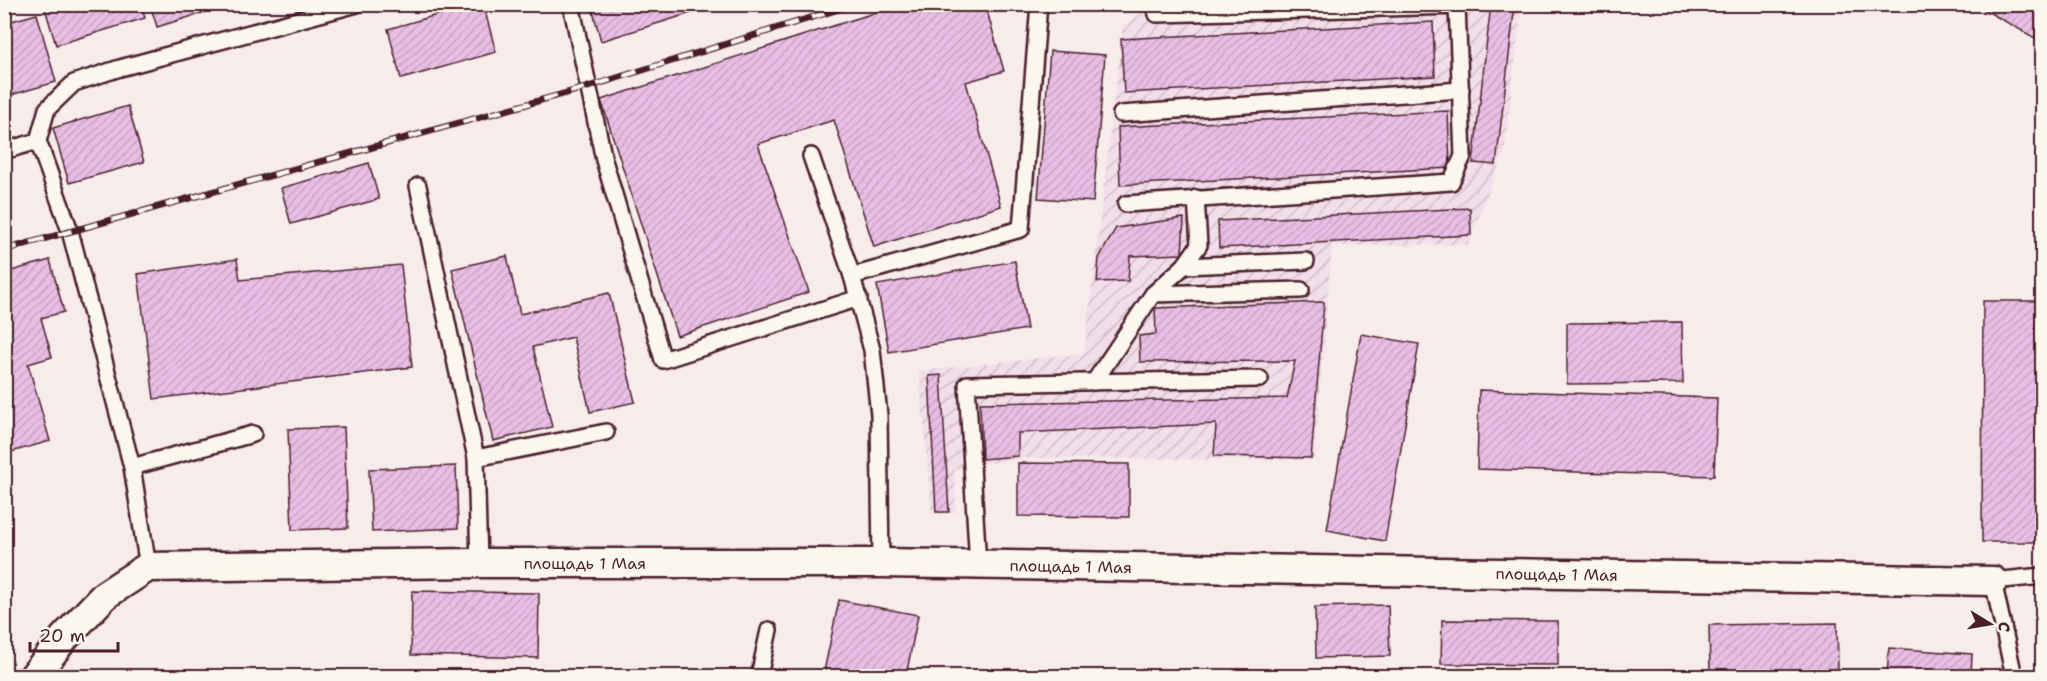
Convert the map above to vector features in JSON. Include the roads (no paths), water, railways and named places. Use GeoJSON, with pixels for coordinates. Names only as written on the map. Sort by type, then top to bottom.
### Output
{"type":"FeatureCollection","features":[{"type":"Feature","properties":{"kind":"street","name":"площадь 1 Мая"},"geometry":{"type":"LineString","coordinates":[[148,567],[478,562],[881,563],[1993,582]]}},
{"type":"Feature","properties":{"kind":"street"},"geometry":{"type":"LineString","coordinates":[[34,676],[64,638],[105,595],[148,567]]}},
{"type":"Feature","properties":{"kind":"lane"},"geometry":{"type":"LineString","coordinates":[[148,567],[132,467],[70,231],[38,141],[47,108],[74,83],[120,68],[357,4]]}},
{"type":"Feature","properties":{"kind":"lane"},"geometry":{"type":"LineString","coordinates":[[571,4],[604,160],[663,360],[859,298]]}},
{"type":"Feature","properties":{"kind":"lane"},"geometry":{"type":"LineString","coordinates":[[852,276],[1021,230],[1039,4]]}},
{"type":"Feature","properties":{"kind":"lane"},"geometry":{"type":"LineString","coordinates":[[1126,204],[1451,182],[1463,156],[1457,6],[1156,14],[1154,4]]}},
{"type":"Feature","properties":{"kind":"lane"},"geometry":{"type":"LineString","coordinates":[[1121,114],[1461,90]]}},
{"type":"Feature","properties":{"kind":"lane"},"geometry":{"type":"LineString","coordinates":[[4,151],[38,141]]}},
{"type":"Feature","properties":{"kind":"lane"},"geometry":{"type":"LineString","coordinates":[[811,156],[859,298],[872,350],[879,415],[881,563]]}},
{"type":"Feature","properties":{"kind":"lane"},"geometry":{"type":"LineString","coordinates":[[418,186],[476,458],[478,562]]}},
{"type":"Feature","properties":{"kind":"lane"},"geometry":{"type":"LineString","coordinates":[[1094,382],[1153,294],[1184,266],[1198,245],[1196,198]]}},
{"type":"Feature","properties":{"kind":"lane"},"geometry":{"type":"LineString","coordinates":[[1184,266],[1306,261]]}},
{"type":"Feature","properties":{"kind":"lane"},"geometry":{"type":"LineString","coordinates":[[1153,294],[1300,290]]}},
{"type":"Feature","properties":{"kind":"lane"},"geometry":{"type":"LineString","coordinates":[[978,565],[967,384],[1260,379]]}},
{"type":"Feature","properties":{"kind":"lane"},"geometry":{"type":"LineString","coordinates":[[476,458],[606,432]]}},
{"type":"Feature","properties":{"kind":"lane"},"geometry":{"type":"LineString","coordinates":[[132,467],[253,434]]}},
{"type":"Feature","properties":{"kind":"lane"},"geometry":{"type":"LineString","coordinates":[[2013,676],[1993,582],[2043,576]]}},
{"type":"Feature","properties":{"kind":"lane"},"geometry":{"type":"LineString","coordinates":[[759,676],[769,630]]}},
{"type":"Feature","properties":{"kind":"railway"},"geometry":{"type":"LineString","coordinates":[[4,250],[588,87],[855,4]]}}]}
